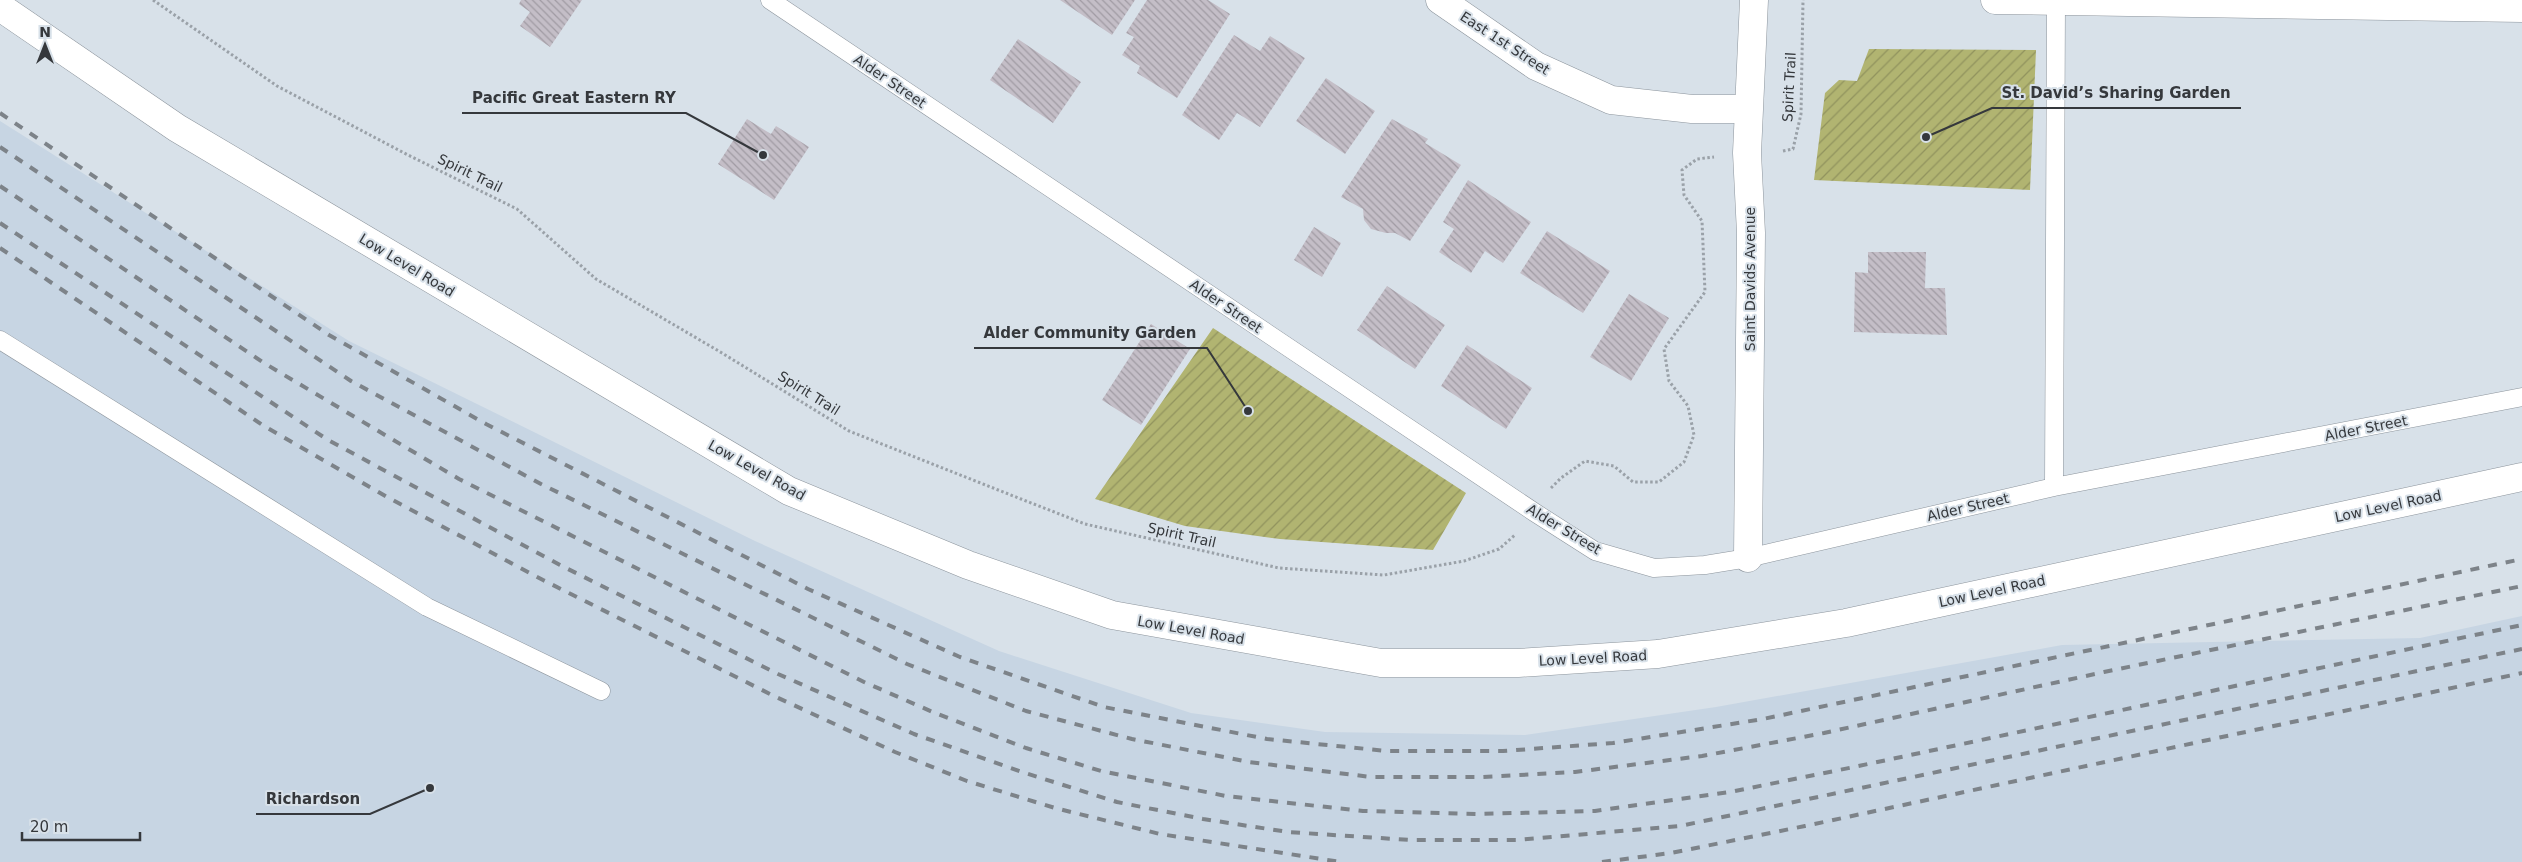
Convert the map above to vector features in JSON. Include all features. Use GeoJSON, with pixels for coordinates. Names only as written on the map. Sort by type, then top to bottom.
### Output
{"type":"FeatureCollection","features":[{"type":"Feature","properties":{"kind":"main road","name":"East 1st Street"},"geometry":{"type":"LineString","coordinates":[[1440,0],[1536,66],[1610,100],[1692,110],[1748,109]]}},
{"type":"Feature","properties":{"kind":"main road","name":"Saint Davids Avenue"},"geometry":{"type":"LineString","coordinates":[[1748,558],[1752,233],[1747,153],[1754,0]]}},
{"type":"Feature","properties":{"kind":"main road"},"geometry":{"type":"LineString","coordinates":[[1995,0],[2522,8]]}},
{"type":"Feature","properties":{"kind":"main road","name":"Low Level Road"},"geometry":{"type":"LineString","coordinates":[[0,7],[177,128],[789,491],[968,565],[1122,617],[1381,663],[1518,663],[1658,654],[1846,623],[2522,477]]}},
{"type":"Feature","properties":{"kind":"lane","name":"Alder Street"},"geometry":{"type":"LineString","coordinates":[[770,0],[1595,550],[1654,568],[1705,565],[1748,558],[2054,487],[2522,397]]}},
{"type":"Feature","properties":{"kind":"lane"},"geometry":{"type":"LineString","coordinates":[[2054,487],[2056,1]]}},
{"type":"Feature","properties":{"kind":"lane"},"geometry":{"type":"LineString","coordinates":[[0,340],[427,607],[601,691]]}},
{"type":"Feature","properties":{"kind":"path","name":"Spirit Trail"},"geometry":{"type":"LineString","coordinates":[[153,0],[277,86],[408,155],[517,209],[596,278],[849,431],[1012,496],[1085,524],[1279,568],[1384,575],[1464,561],[1499,549],[1516,533]]}},
{"type":"Feature","properties":{"kind":"path","name":"Spirit Trail"},"geometry":{"type":"LineString","coordinates":[[1776,151],[1793,150],[1801,114],[1803,0]]}},
{"type":"Feature","properties":{"kind":"path"},"geometry":{"type":"LineString","coordinates":[[1549,491],[1561,478],[1585,461],[1614,466],[1633,482],[1658,482],[1684,462],[1694,435],[1688,406],[1669,381],[1664,349],[1705,292],[1702,221],[1684,195],[1682,170],[1697,159],[1718,157]]}},
{"type":"Feature","properties":{"kind":"shaded area"},"geometry":{"type":"Polygon","coordinates":[[[0,121],[349,341],[755,541],[999,651],[1191,713],[1325,732],[1525,735],[1716,707],[2062,645],[2420,638],[2522,616],[2522,862],[0,862],[0,121]]]}},
{"type":"Feature","properties":{"kind":"green space"},"geometry":{"type":"Polygon","coordinates":[[[1869,49],[2036,50],[2030,190],[1814,180],[1825,93],[1839,80],[1857,81],[1869,49]]]}},
{"type":"Feature","properties":{"kind":"green space"},"geometry":{"type":"Polygon","coordinates":[[[1213,328],[1466,493],[1433,550],[1280,539],[1185,526],[1095,499],[1213,328]]]}},
{"type":"Feature","properties":{"kind":"building"},"geometry":{"type":"Polygon","coordinates":[[[521,0],[582,0],[550,47],[520,26],[530,12],[519,4],[521,0]]]}},
{"type":"Feature","properties":{"kind":"building"},"geometry":{"type":"Polygon","coordinates":[[[1060,0],[1135,0],[1112,35],[1060,0]]]}},
{"type":"Feature","properties":{"kind":"building"},"geometry":{"type":"Polygon","coordinates":[[[1147,0],[1208,0],[1230,14],[1177,98],[1137,73],[1140,66],[1122,55],[1134,37],[1126,33],[1147,0]]]}},
{"type":"Feature","properties":{"kind":"building"},"geometry":{"type":"Polygon","coordinates":[[[1234,35],[1260,51],[1270,36],[1305,58],[1260,127],[1237,113],[1219,140],[1182,115],[1234,35]]]}},
{"type":"Feature","properties":{"kind":"building"},"geometry":{"type":"Polygon","coordinates":[[[1018,39],[1081,82],[1053,123],[990,80],[1018,39]]]}},
{"type":"Feature","properties":{"kind":"building"},"geometry":{"type":"Polygon","coordinates":[[[1326,78],[1375,111],[1345,154],[1296,121],[1326,78]]]}},
{"type":"Feature","properties":{"kind":"building"},"geometry":{"type":"Polygon","coordinates":[[[747,119],[771,134],[776,126],[809,147],[774,200],[718,164],[747,119]]]}},
{"type":"Feature","properties":{"kind":"building"},"geometry":{"type":"Polygon","coordinates":[[[1392,119],[1428,139],[1425,143],[1461,165],[1410,241],[1395,233],[1371,229],[1364,220],[1363,209],[1341,197],[1392,119]]]}},
{"type":"Feature","properties":{"kind":"building"},"geometry":{"type":"Polygon","coordinates":[[[1468,180],[1531,222],[1503,263],[1485,251],[1471,273],[1439,252],[1454,229],[1443,222],[1468,180]]]}},
{"type":"Feature","properties":{"kind":"building"},"geometry":{"type":"Polygon","coordinates":[[[1314,227],[1341,243],[1322,277],[1294,260],[1314,227]]]}},
{"type":"Feature","properties":{"kind":"building"},"geometry":{"type":"Polygon","coordinates":[[[1547,231],[1610,271],[1583,313],[1520,273],[1547,231]]]}},
{"type":"Feature","properties":{"kind":"building"},"geometry":{"type":"Polygon","coordinates":[[[1868,252],[1926,252],[1925,288],[1945,288],[1947,335],[1854,332],[1855,272],[1868,273],[1868,252]]]}},
{"type":"Feature","properties":{"kind":"building"},"geometry":{"type":"Polygon","coordinates":[[[1387,286],[1445,325],[1415,369],[1357,330],[1387,286]]]}},
{"type":"Feature","properties":{"kind":"building"},"geometry":{"type":"Polygon","coordinates":[[[1629,294],[1669,318],[1631,381],[1590,357],[1629,294]]]}},
{"type":"Feature","properties":{"kind":"building"},"geometry":{"type":"Polygon","coordinates":[[[1151,324],[1190,349],[1141,425],[1102,400],[1151,324]]]}},
{"type":"Feature","properties":{"kind":"building"},"geometry":{"type":"Polygon","coordinates":[[[1467,345],[1532,388],[1506,429],[1441,386],[1467,345]]]}},
{"type":"Feature","properties":{"kind":"railway"},"geometry":{"type":"LineString","coordinates":[[0,113],[329,335],[486,424],[808,589],[960,657],[1104,707],[1267,739],[1387,751],[1503,751],[1613,743],[1763,719],[2522,559]]}},
{"type":"Feature","properties":{"kind":"railway"},"geometry":{"type":"LineString","coordinates":[[0,147],[351,381],[541,484],[907,664],[1026,711],[1132,739],[1249,762],[1371,777],[1482,777],[1575,772],[1702,756],[1824,733],[2104,672],[2522,586]]}},
{"type":"Feature","properties":{"kind":"railway"},"geometry":{"type":"LineString","coordinates":[[0,186],[264,363],[459,479],[864,682],[935,713],[1026,748],[1101,771],[1226,796],[1363,811],[1477,814],[1595,811],[1730,792],[2522,625]]}},
{"type":"Feature","properties":{"kind":"railway"},"geometry":{"type":"LineString","coordinates":[[0,223],[328,440],[560,565],[778,674],[914,734],[1022,772],[1117,802],[1203,819],[1288,832],[1410,840],[1516,840],[1680,826],[2522,649]]}},
{"type":"Feature","properties":{"kind":"railway"},"geometry":{"type":"LineString","coordinates":[[0,248],[264,426],[387,497],[543,580],[774,696],[895,752],[967,781],[1055,808],[1160,834],[1341,862]]}},
{"type":"Feature","properties":{"kind":"railway"},"geometry":{"type":"LineString","coordinates":[[1602,862],[1671,853],[1805,826],[2522,673]]}},
{"type":"Feature","properties":{"kind":"place","name":"St. David’s Sharing Garden"},"geometry":{"type":"Point","coordinates":[1926,137]}},
{"type":"Feature","properties":{"kind":"place","name":"Pacific Great Eastern RY"},"geometry":{"type":"Point","coordinates":[763,155]}},
{"type":"Feature","properties":{"kind":"place","name":"Alder Community Garden"},"geometry":{"type":"Point","coordinates":[1248,411]}},
{"type":"Feature","properties":{"kind":"place","name":"Richardson"},"geometry":{"type":"Point","coordinates":[430,788]}}]}
